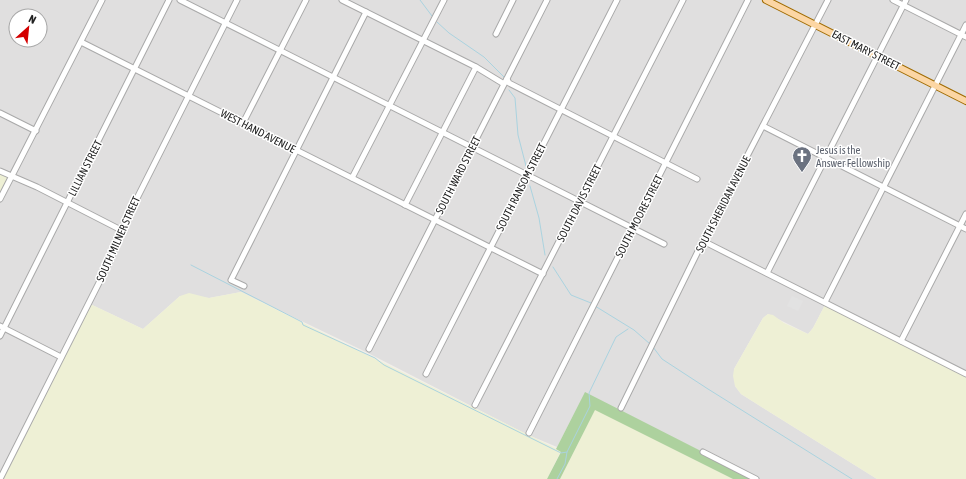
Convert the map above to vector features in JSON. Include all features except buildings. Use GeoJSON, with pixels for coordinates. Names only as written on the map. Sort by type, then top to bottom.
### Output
{"type":"FeatureCollection","features":[{"type":"Feature","properties":{"kind":"main road","name":"EAST MARY STREET"},"geometry":{"type":"LineString","coordinates":[[766,0],[966,101]]}},
{"type":"Feature","properties":{"kind":"street"},"geometry":{"type":"LineString","coordinates":[[0,198],[36,131],[102,0]]}},
{"type":"Feature","properties":{"kind":"street","name":"LILLIAN STREET"},"geometry":{"type":"LineString","coordinates":[[0,336],[2,327],[67,203],[169,0]]}},
{"type":"Feature","properties":{"kind":"street"},"geometry":{"type":"LineString","coordinates":[[180,0],[664,244]]}},
{"type":"Feature","properties":{"kind":"street","name":"SOUTH MILNER STREET"},"geometry":{"type":"LineString","coordinates":[[0,479],[110,261],[121,230],[237,0]]}},
{"type":"Feature","properties":{"kind":"street"},"geometry":{"type":"LineString","coordinates":[[243,123],[306,0]]}},
{"type":"Feature","properties":{"kind":"street"},"geometry":{"type":"LineString","coordinates":[[342,0],[561,109],[697,179]]}},
{"type":"Feature","properties":{"kind":"street"},"geometry":{"type":"LineString","coordinates":[[352,178],[444,0]]}},
{"type":"Feature","properties":{"kind":"street"},"geometry":{"type":"LineString","coordinates":[[496,34],[513,0]]}},
{"type":"Feature","properties":{"kind":"street","name":"SOUTH WARD STREET"},"geometry":{"type":"LineString","coordinates":[[369,349],[547,0]]}},
{"type":"Feature","properties":{"kind":"street","name":"SOUTH RANSOM STREET"},"geometry":{"type":"LineString","coordinates":[[426,374],[617,0]]}},
{"type":"Feature","properties":{"kind":"street","name":"SOUTH DAVIS STREET"},"geometry":{"type":"LineString","coordinates":[[476,405],[683,0]]}},
{"type":"Feature","properties":{"kind":"street","name":"SOUTH MOORE STREET"},"geometry":{"type":"LineString","coordinates":[[529,433],[748,0]]}},
{"type":"Feature","properties":{"kind":"street","name":"SOUTH SHERIDAN AVENUE"},"geometry":{"type":"LineString","coordinates":[[621,408],[703,242],[828,0]]}},
{"type":"Feature","properties":{"kind":"street"},"geometry":{"type":"LineString","coordinates":[[893,0],[964,36]]}},
{"type":"Feature","properties":{"kind":"street"},"geometry":{"type":"LineString","coordinates":[[767,273],[906,0]]}},
{"type":"Feature","properties":{"kind":"street"},"geometry":{"type":"LineString","coordinates":[[244,286],[231,280],[366,12]]}},
{"type":"Feature","properties":{"kind":"street"},"geometry":{"type":"LineString","coordinates":[[825,302],[935,85],[964,36],[966,25]]}},
{"type":"Feature","properties":{"kind":"street","name":"WEST HAND AVENUE"},"geometry":{"type":"LineString","coordinates":[[81,42],[543,274]]}},
{"type":"Feature","properties":{"kind":"street"},"geometry":{"type":"LineString","coordinates":[[405,205],[476,67]]}},
{"type":"Feature","properties":{"kind":"street"},"geometry":{"type":"LineString","coordinates":[[0,113],[36,131]]}},
{"type":"Feature","properties":{"kind":"street"},"geometry":{"type":"LineString","coordinates":[[763,126],[966,228]]}},
{"type":"Feature","properties":{"kind":"street"},"geometry":{"type":"LineString","coordinates":[[0,171],[36,186],[121,230]]}},
{"type":"Feature","properties":{"kind":"street"},"geometry":{"type":"LineString","coordinates":[[901,341],[966,214]]}},
{"type":"Feature","properties":{"kind":"street"},"geometry":{"type":"LineString","coordinates":[[703,242],[966,374]]}},
{"type":"Feature","properties":{"kind":"street"},"geometry":{"type":"LineString","coordinates":[[2,327],[61,357]]}},
{"type":"Feature","properties":{"kind":"street"},"geometry":{"type":"LineString","coordinates":[[703,452],[756,479]]}},
{"type":"Feature","properties":{"kind":"shaded area"},"geometry":{"type":"Polygon","coordinates":[[[0,0],[966,0],[966,374],[826,303],[813,328],[808,334],[768,314],[763,318],[734,369],[735,386],[741,394],[877,479],[756,479],[585,393],[557,447],[526,434],[366,352],[241,292],[209,298],[180,296],[143,329],[88,303],[0,479],[0,0]]]}},
{"type":"Feature","properties":{"kind":"shaded area"},"geometry":{"type":"Polygon","coordinates":[[[792,296],[803,301],[798,311],[787,306],[792,296]]]}},
{"type":"Feature","properties":{"kind":"green space"},"geometry":{"type":"Polygon","coordinates":[[[0,171],[12,177],[0,199],[0,171]]]}},
{"type":"Feature","properties":{"kind":"green space"},"geometry":{"type":"Polygon","coordinates":[[[241,292],[561,451],[547,479],[0,479],[88,303],[143,329],[180,296],[189,293],[209,298],[241,292]]]}},
{"type":"Feature","properties":{"kind":"green space"},"geometry":{"type":"Polygon","coordinates":[[[826,303],[966,374],[966,479],[877,479],[741,394],[735,386],[733,376],[734,369],[763,318],[768,314],[773,315],[784,323],[808,334],[813,328],[826,303]]]}},
{"type":"Feature","properties":{"kind":"green space"},"geometry":{"type":"Polygon","coordinates":[[[585,392],[756,479],[733,479],[595,410],[560,479],[547,479],[561,452],[556,449],[585,392]]]}},
{"type":"Feature","properties":{"kind":"green space"},"geometry":{"type":"Polygon","coordinates":[[[595,409],[733,479],[560,479],[595,409]]]}},
{"type":"Feature","properties":{"kind":"waterway"},"geometry":{"type":"LineString","coordinates":[[420,0],[432,16]]}},
{"type":"Feature","properties":{"kind":"waterway"},"geometry":{"type":"LineString","coordinates":[[437,22],[449,33],[484,57],[504,77]]}},
{"type":"Feature","properties":{"kind":"waterway"},"geometry":{"type":"LineString","coordinates":[[509,90],[515,98],[518,135],[526,166]]}},
{"type":"Feature","properties":{"kind":"waterway"},"geometry":{"type":"LineString","coordinates":[[530,186],[539,218],[545,255]]}},
{"type":"Feature","properties":{"kind":"waterway"},"geometry":{"type":"LineString","coordinates":[[191,265],[302,322],[303,325],[375,358],[384,365],[561,453],[567,452]]}},
{"type":"Feature","properties":{"kind":"waterway"},"geometry":{"type":"LineString","coordinates":[[553,267],[571,295],[591,303]]}},
{"type":"Feature","properties":{"kind":"waterway"},"geometry":{"type":"LineString","coordinates":[[595,306],[634,330],[650,344]]}},
{"type":"Feature","properties":{"kind":"waterway"},"geometry":{"type":"LineString","coordinates":[[557,479],[565,464],[567,452],[590,406],[589,393],[616,337],[628,329]]}},
{"type":"Feature","properties":{"kind":"waterway"},"geometry":{"type":"LineString","coordinates":[[653,347],[662,359],[852,479]]}},
{"type":"Feature","properties":{"kind":"place","name":"Jesus is the Answer Fellowship"},"geometry":{"type":"Point","coordinates":[802,173]}}]}
